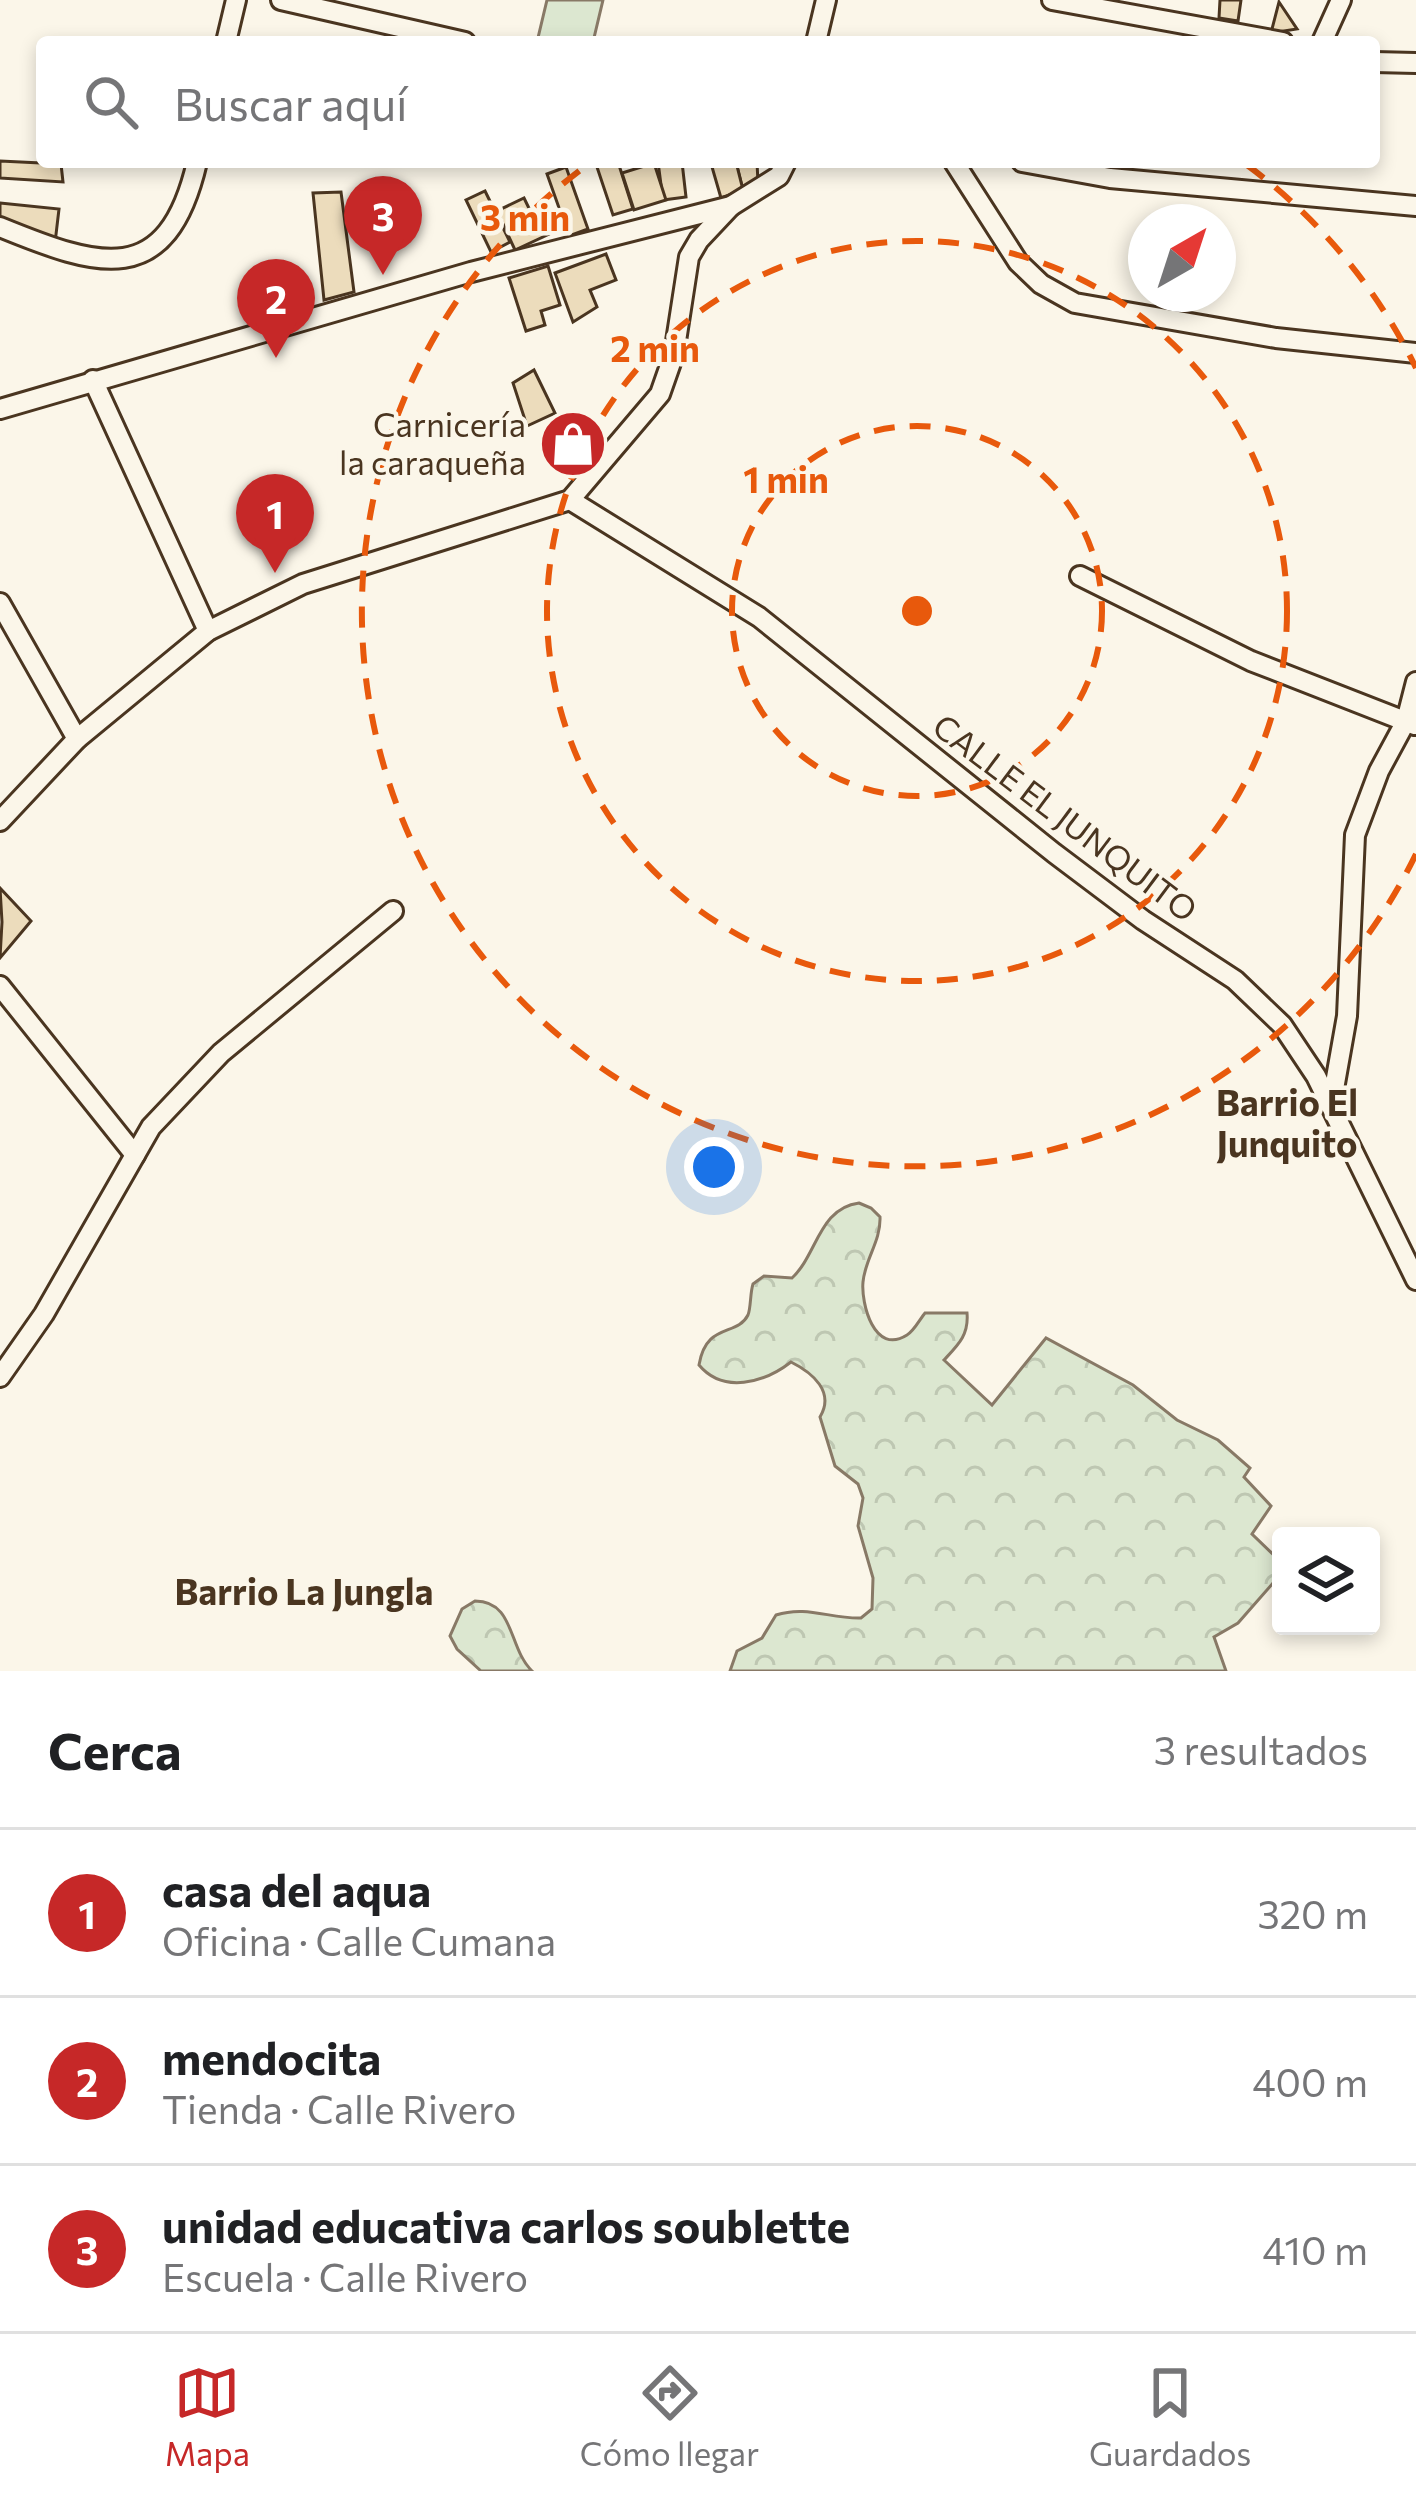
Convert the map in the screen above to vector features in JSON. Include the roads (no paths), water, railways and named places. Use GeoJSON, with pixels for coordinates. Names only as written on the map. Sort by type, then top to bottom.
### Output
{"type":"FeatureCollection","features":[{"type":"Feature","properties":{"kind":"street"},"geometry":{"type":"LineString","coordinates":[[227,36],[236,0]]}},
{"type":"Feature","properties":{"kind":"street"},"geometry":{"type":"LineString","coordinates":[[281,0],[440,36]]}},
{"type":"Feature","properties":{"kind":"street"},"geometry":{"type":"LineString","coordinates":[[817,36],[826,0]]}},
{"type":"Feature","properties":{"kind":"street"},"geometry":{"type":"LineString","coordinates":[[1052,0],[1249,36]]}},
{"type":"Feature","properties":{"kind":"street"},"geometry":{"type":"LineString","coordinates":[[1317,0],[1337,8],[1325,36]]}},
{"type":"Feature","properties":{"kind":"street"},"geometry":{"type":"LineString","coordinates":[[1380,62],[1416,63]]}},
{"type":"Feature","properties":{"kind":"street"},"geometry":{"type":"LineString","coordinates":[[0,227],[70,256],[119,260],[151,249],[171,230],[196,168]]}},
{"type":"Feature","properties":{"kind":"street"},"geometry":{"type":"LineString","coordinates":[[0,820],[77,739],[208,631],[302,584],[570,500],[660,394],[674,354],[689,257],[699,240],[731,206],[778,176],[783,168]]}},
{"type":"Feature","properties":{"kind":"street"},"geometry":{"type":"LineString","coordinates":[[958,168],[1018,262],[1041,284],[1075,303],[1276,338],[1416,353]]}},
{"type":"Feature","properties":{"kind":"street"},"geometry":{"type":"LineString","coordinates":[[1055,168],[1110,178],[1416,206]]}},
{"type":"Feature","properties":{"kind":"street"},"geometry":{"type":"LineString","coordinates":[[0,409],[471,272],[731,206]]}},
{"type":"Feature","properties":{"kind":"street"},"geometry":{"type":"LineString","coordinates":[[93,380],[208,631]]}},
{"type":"Feature","properties":{"kind":"street","name":"CALLE EL JUNQUITO"},"geometry":{"type":"LineString","coordinates":[[570,500],[759,617],[1054,853],[1234,980],[1282,1025],[1316,1076],[1416,1280]]}},
{"type":"Feature","properties":{"kind":"street"},"geometry":{"type":"LineString","coordinates":[[1080,576],[1251,661],[1412,720]]}},
{"type":"Feature","properties":{"kind":"street"},"geometry":{"type":"LineString","coordinates":[[0,603],[77,739]]}},
{"type":"Feature","properties":{"kind":"street"},"geometry":{"type":"LineString","coordinates":[[1331,1107],[1347,1016],[1355,835],[1379,771],[1412,720],[1416,682]]}},
{"type":"Feature","properties":{"kind":"street"},"geometry":{"type":"LineString","coordinates":[[0,1377],[44,1314],[152,1127],[221,1053],[393,911]]}},
{"type":"Feature","properties":{"kind":"street"},"geometry":{"type":"LineString","coordinates":[[0,986],[135,1155]]}},
{"type":"Feature","properties":{"kind":"place","name":"unidad educativa carlos soublette"},"geometry":{"type":"Point","coordinates":[383,275]}},
{"type":"Feature","properties":{"kind":"place","name":"mendocita"},"geometry":{"type":"Point","coordinates":[276,358]}},
{"type":"Feature","properties":{"kind":"place","name":"Carnicería la caraqueña"},"geometry":{"type":"Point","coordinates":[573,444]}},
{"type":"Feature","properties":{"kind":"place","name":"casa del aqua"},"geometry":{"type":"Point","coordinates":[275,573]}},
{"type":"Feature","properties":{"kind":"district","name":"Barrio El Junquito"},"geometry":{"type":"Point","coordinates":[1287,1124]}},
{"type":"Feature","properties":{"kind":"district","name":"Barrio La Jungla"},"geometry":{"type":"Point","coordinates":[304,1592]}}]}
